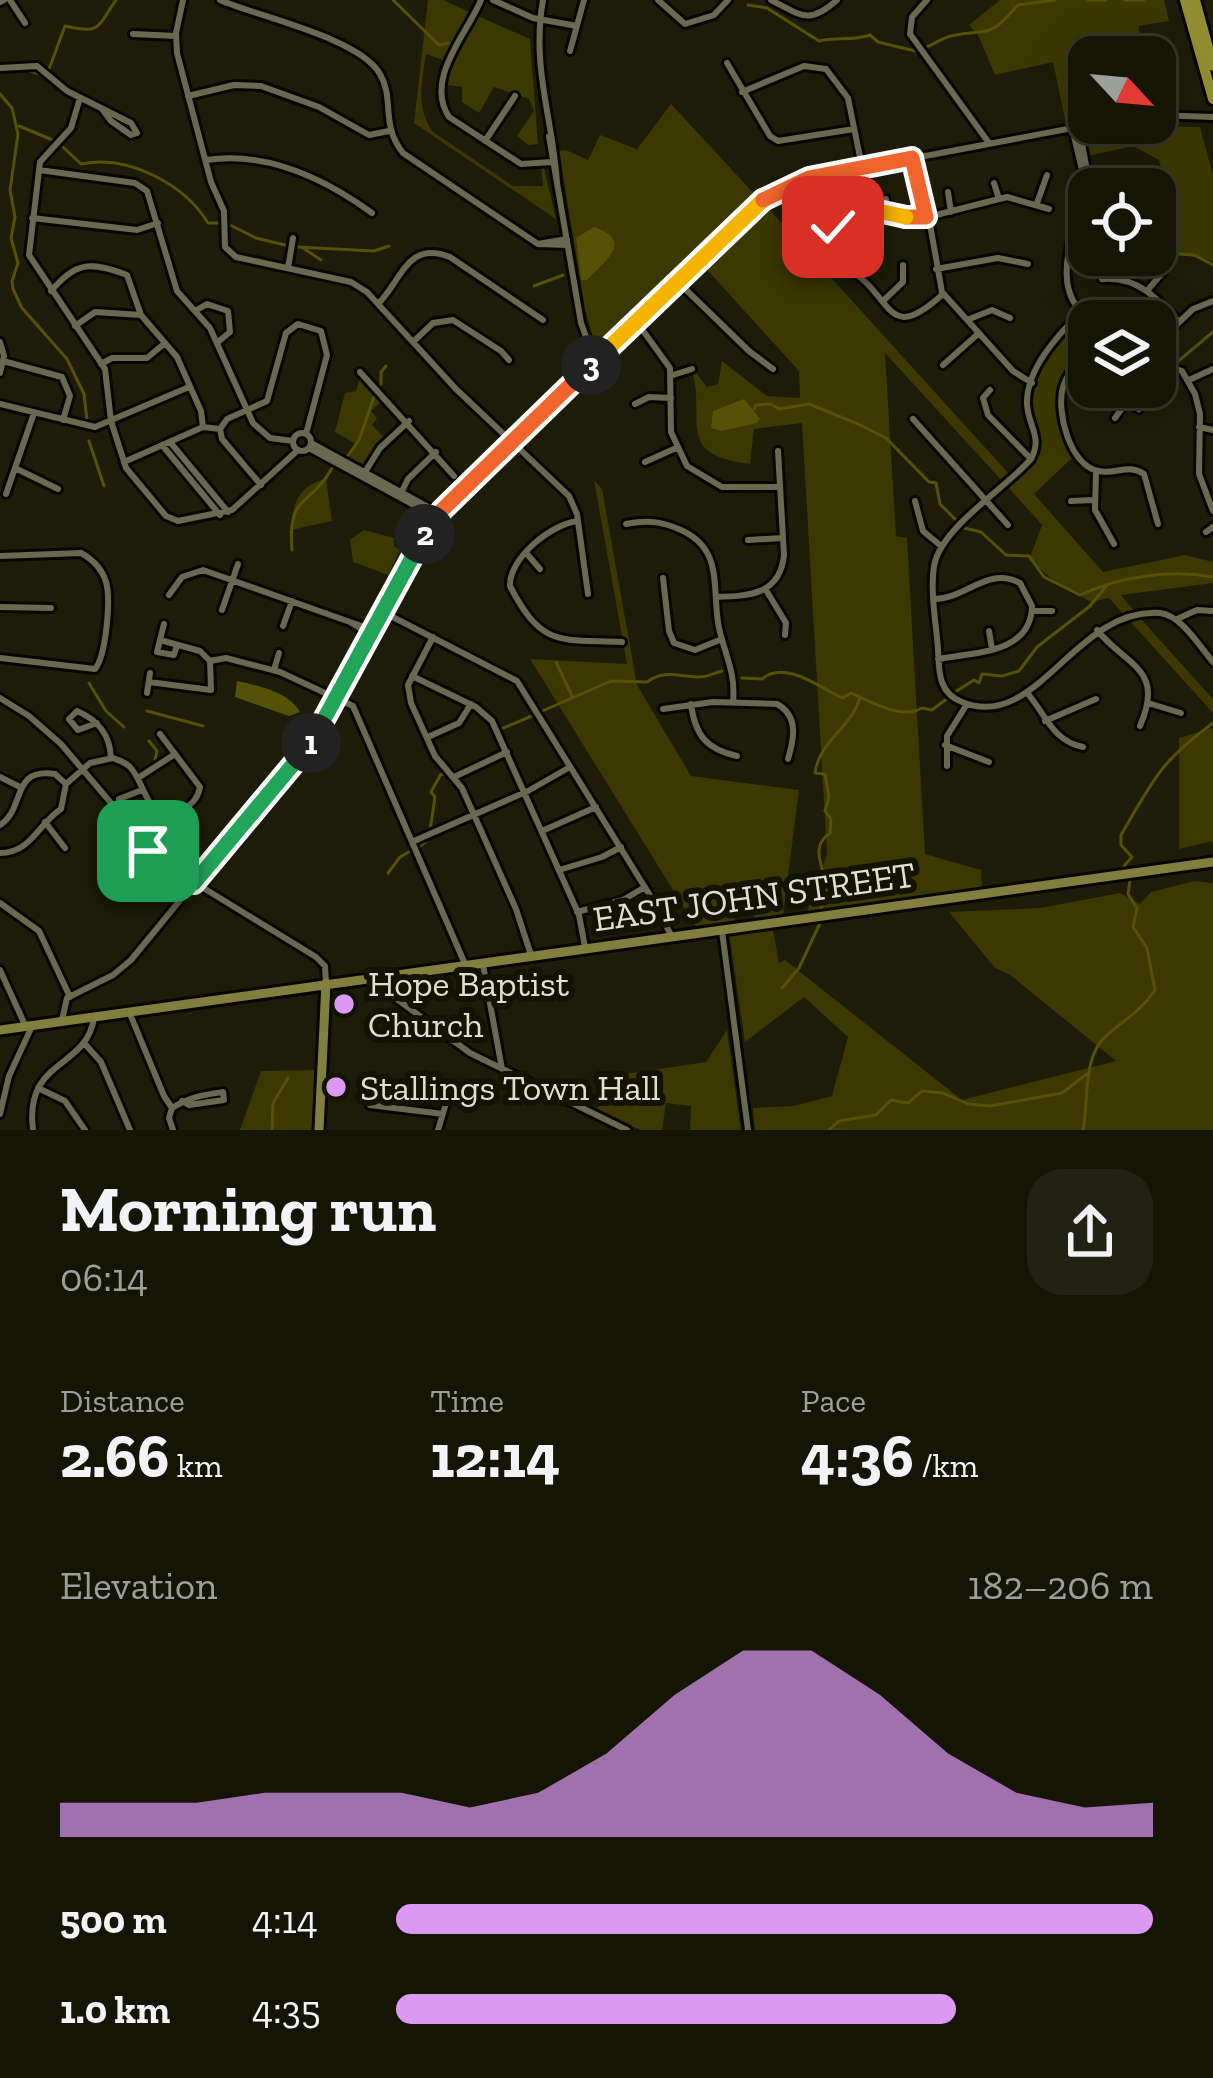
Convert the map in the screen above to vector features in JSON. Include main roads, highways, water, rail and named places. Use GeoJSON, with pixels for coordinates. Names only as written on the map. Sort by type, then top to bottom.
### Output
{"type":"FeatureCollection","features":[{"type":"Feature","properties":{"kind":"highway"},"geometry":{"type":"LineString","coordinates":[[1195,2],[1213,47]]}},
{"type":"Feature","properties":{"kind":"highway"},"geometry":{"type":"LineString","coordinates":[[1195,2],[1213,66]]}},
{"type":"Feature","properties":{"kind":"highway"},"geometry":{"type":"LineString","coordinates":[[1195,2],[1213,82]]}},
{"type":"Feature","properties":{"kind":"highway"},"geometry":{"type":"LineString","coordinates":[[1195,2],[1213,99]]}},
{"type":"Feature","properties":{"kind":"main road","name":"EAST JOHN STREET"},"geometry":{"type":"LineString","coordinates":[[0,1030],[1213,861]]}},
{"type":"Feature","properties":{"kind":"main road"},"geometry":{"type":"LineString","coordinates":[[319,1130],[326,983]]}},
{"type":"Feature","properties":{"kind":"waterway"},"geometry":{"type":"LineString","coordinates":[[49,69],[65,26],[97,27],[116,0]]}},
{"type":"Feature","properties":{"kind":"waterway"},"geometry":{"type":"LineString","coordinates":[[393,0],[439,45],[448,43]]}},
{"type":"Feature","properties":{"kind":"waterway"},"geometry":{"type":"LineString","coordinates":[[924,48],[951,36],[988,31],[1018,5],[1055,0]]}},
{"type":"Feature","properties":{"kind":"waterway"},"geometry":{"type":"LineString","coordinates":[[1088,0],[1106,0]]}},
{"type":"Feature","properties":{"kind":"waterway"},"geometry":{"type":"LineString","coordinates":[[1125,0],[1144,0]]}},
{"type":"Feature","properties":{"kind":"waterway"},"geometry":{"type":"LineString","coordinates":[[748,5],[767,8],[819,41],[870,35],[878,42],[915,51]]}},
{"type":"Feature","properties":{"kind":"waterway"},"geometry":{"type":"LineString","coordinates":[[24,69],[43,75]]}},
{"type":"Feature","properties":{"kind":"waterway"},"geometry":{"type":"LineString","coordinates":[[0,94],[12,108],[18,134],[10,190],[15,217],[11,238],[18,263],[13,289],[22,308],[67,359],[84,394],[87,420]]}},
{"type":"Feature","properties":{"kind":"waterway"},"geometry":{"type":"LineString","coordinates":[[19,126],[55,141]]}},
{"type":"Feature","properties":{"kind":"waterway"},"geometry":{"type":"LineString","coordinates":[[61,145],[81,164],[118,164],[154,175],[185,196],[208,223],[220,223]]}},
{"type":"Feature","properties":{"kind":"waterway"},"geometry":{"type":"LineString","coordinates":[[230,225],[289,246]]}},
{"type":"Feature","properties":{"kind":"waterway"},"geometry":{"type":"LineString","coordinates":[[297,247],[374,251],[389,246]]}},
{"type":"Feature","properties":{"kind":"waterway"},"geometry":{"type":"LineString","coordinates":[[303,248],[321,260]]}},
{"type":"Feature","properties":{"kind":"waterway"},"geometry":{"type":"LineString","coordinates":[[1176,254],[1194,255],[1213,265]]}},
{"type":"Feature","properties":{"kind":"waterway"},"geometry":{"type":"LineString","coordinates":[[534,286],[563,275]]}},
{"type":"Feature","properties":{"kind":"waterway"},"geometry":{"type":"LineString","coordinates":[[1176,363],[1213,332]]}},
{"type":"Feature","properties":{"kind":"waterway"},"geometry":{"type":"LineString","coordinates":[[381,384],[386,366]]}},
{"type":"Feature","properties":{"kind":"waterway"},"geometry":{"type":"LineString","coordinates":[[347,457],[359,440],[375,394]]}},
{"type":"Feature","properties":{"kind":"waterway"},"geometry":{"type":"LineString","coordinates":[[754,409],[756,405],[779,409],[809,404],[886,438],[929,482],[936,483],[940,504],[959,523]]}},
{"type":"Feature","properties":{"kind":"waterway"},"geometry":{"type":"LineString","coordinates":[[89,441],[104,486]]}},
{"type":"Feature","properties":{"kind":"waterway"},"geometry":{"type":"LineString","coordinates":[[292,550],[297,509],[332,468]]}},
{"type":"Feature","properties":{"kind":"waterway"},"geometry":{"type":"LineString","coordinates":[[964,528],[981,532],[1006,555],[1029,556],[1044,577],[1080,595],[1145,576],[1213,577]]}},
{"type":"Feature","properties":{"kind":"waterway"},"geometry":{"type":"LineString","coordinates":[[952,694],[974,680],[979,683],[982,674],[1002,676],[1019,671],[1037,647],[1090,606],[1107,585]]}},
{"type":"Feature","properties":{"kind":"waterway"},"geometry":{"type":"LineString","coordinates":[[556,662],[572,696]]}},
{"type":"Feature","properties":{"kind":"waterway"},"geometry":{"type":"LineString","coordinates":[[540,712],[611,681],[647,682],[666,675],[703,677],[722,671]]}},
{"type":"Feature","properties":{"kind":"waterway"},"geometry":{"type":"LineString","coordinates":[[742,678],[792,674],[843,698],[851,693],[905,712],[932,710],[949,697]]}},
{"type":"Feature","properties":{"kind":"waterway"},"geometry":{"type":"LineString","coordinates":[[89,683],[106,711],[124,727]]}},
{"type":"Feature","properties":{"kind":"waterway"},"geometry":{"type":"LineString","coordinates":[[821,909],[826,887],[819,848],[830,833],[831,819],[825,811],[829,797],[825,774],[815,773],[823,752],[860,697]]}},
{"type":"Feature","properties":{"kind":"waterway"},"geometry":{"type":"LineString","coordinates":[[147,711],[203,726]]}},
{"type":"Feature","properties":{"kind":"waterway"},"geometry":{"type":"LineString","coordinates":[[501,729],[534,715]]}},
{"type":"Feature","properties":{"kind":"waterway"},"geometry":{"type":"LineString","coordinates":[[1121,844],[1121,835],[1159,773],[1213,723]]}},
{"type":"Feature","properties":{"kind":"waterway"},"geometry":{"type":"LineString","coordinates":[[149,741],[157,751],[154,764]]}},
{"type":"Feature","properties":{"kind":"waterway"},"geometry":{"type":"LineString","coordinates":[[454,772],[500,751],[501,746]]}},
{"type":"Feature","properties":{"kind":"waterway"},"geometry":{"type":"LineString","coordinates":[[430,831],[435,797],[431,792],[441,774],[447,775]]}},
{"type":"Feature","properties":{"kind":"waterway"},"geometry":{"type":"LineString","coordinates":[[419,847],[429,839]]}},
{"type":"Feature","properties":{"kind":"waterway"},"geometry":{"type":"LineString","coordinates":[[1121,845],[1132,857],[1124,866]]}},
{"type":"Feature","properties":{"kind":"waterway"},"geometry":{"type":"LineString","coordinates":[[388,873],[412,850]]}},
{"type":"Feature","properties":{"kind":"waterway"},"geometry":{"type":"LineString","coordinates":[[1083,1130],[1090,1068],[1098,1045],[1155,990],[1147,948],[1133,927],[1137,908],[1128,894],[1130,880]]}},
{"type":"Feature","properties":{"kind":"waterway"},"geometry":{"type":"LineString","coordinates":[[782,988],[799,968],[822,919]]}},
{"type":"Feature","properties":{"kind":"waterway"},"geometry":{"type":"LineString","coordinates":[[829,1130],[839,1121],[876,1115],[891,1100],[908,1103],[922,1091],[990,1106],[1062,1093],[1087,1074]]}},
{"type":"Feature","properties":{"kind":"waterway"},"geometry":{"type":"LineString","coordinates":[[272,1129],[273,1103],[288,1078]]}},
{"type":"Feature","properties":{"kind":"place","name":"Hope Baptist Church"},"geometry":{"type":"Point","coordinates":[344,1004]}},
{"type":"Feature","properties":{"kind":"place","name":"Stallings Town Hall"},"geometry":{"type":"Point","coordinates":[336,1087]}}]}
